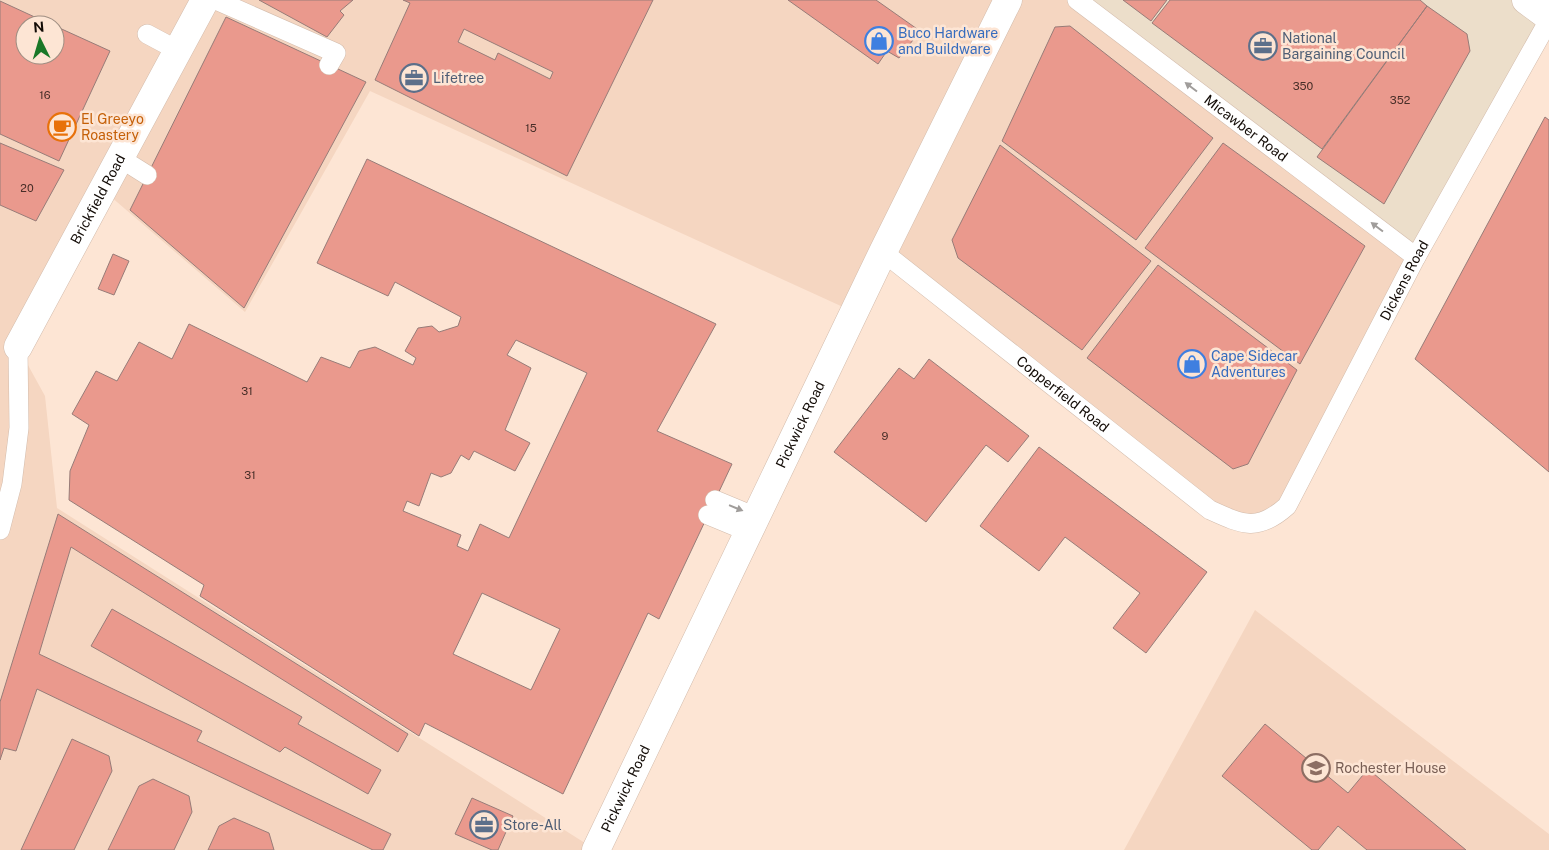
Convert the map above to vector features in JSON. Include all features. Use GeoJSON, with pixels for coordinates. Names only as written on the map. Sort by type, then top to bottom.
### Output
{"type":"FeatureCollection","features":[{"type":"Feature","properties":{"kind":"street","name":"Brickfield Road"},"geometry":{"type":"LineString","coordinates":[[18,347],[205,0]]}},
{"type":"Feature","properties":{"kind":"street","name":"Pickwick Road"},"geometry":{"type":"LineString","coordinates":[[596,850],[883,252],[1008,0]]}},
{"type":"Feature","properties":{"kind":"street"},"geometry":{"type":"LineString","coordinates":[[1526,0],[1549,19]]}},
{"type":"Feature","properties":{"kind":"lane"},"geometry":{"type":"LineString","coordinates":[[216,0],[336,52],[330,65]]}},
{"type":"Feature","properties":{"kind":"lane","name":"Micawber Road"},"geometry":{"type":"LineString","coordinates":[[1076,0],[1416,257]]}},
{"type":"Feature","properties":{"kind":"lane","name":"Dickens Road"},"geometry":{"type":"LineString","coordinates":[[1249,524],[1275,517],[1287,506],[1416,257],[1549,19]]}},
{"type":"Feature","properties":{"kind":"lane"},"geometry":{"type":"LineString","coordinates":[[147,34],[177,50]]}},
{"type":"Feature","properties":{"kind":"lane"},"geometry":{"type":"LineString","coordinates":[[120,158],[147,175]]}},
{"type":"Feature","properties":{"kind":"lane","name":"Copperfield Road"},"geometry":{"type":"LineString","coordinates":[[883,252],[1210,510],[1232,520],[1249,524]]}},
{"type":"Feature","properties":{"kind":"lane"},"geometry":{"type":"LineString","coordinates":[[0,530],[12,484],[19,428],[18,347]]}},
{"type":"Feature","properties":{"kind":"lane"},"geometry":{"type":"LineString","coordinates":[[712,507],[753,524]]}},
{"type":"Feature","properties":{"kind":"shaded area"},"geometry":{"type":"Polygon","coordinates":[[[0,0],[1077,0],[1416,257],[1287,506],[1232,520],[884,252],[854,312],[370,91],[245,312],[103,190],[18,347],[45,396],[57,508],[596,850],[0,850],[0,0]]]}},
{"type":"Feature","properties":{"kind":"shaded area"},"geometry":{"type":"Polygon","coordinates":[[[1077,0],[1549,0],[1416,257],[1077,0]]]}},
{"type":"Feature","properties":{"kind":"shaded area","name":"Rochester House"},"geometry":{"type":"Polygon","coordinates":[[[1255,610],[1549,834],[1549,850],[1124,850],[1255,610]]]}},
{"type":"Feature","properties":{"kind":"building"},"geometry":{"type":"Polygon","coordinates":[[[259,0],[353,0],[340,11],[344,15],[327,37],[259,0]]]}},
{"type":"Feature","properties":{"kind":"building"},"geometry":{"type":"Polygon","coordinates":[[[403,0],[653,0],[567,176],[375,80],[410,3],[403,0]],[[464,29],[458,42],[495,60],[498,53],[550,79],[553,72],[464,29]]]}},
{"type":"Feature","properties":{"kind":"building","name":"Buco Hardware and Buildware"},"geometry":{"type":"Polygon","coordinates":[[[788,0],[876,0],[920,31],[899,58],[887,51],[878,64],[788,0]]]}},
{"type":"Feature","properties":{"kind":"building"},"geometry":{"type":"Polygon","coordinates":[[[1123,0],[1167,0],[1151,21],[1123,0]]]}},
{"type":"Feature","properties":{"kind":"building"},"geometry":{"type":"Polygon","coordinates":[[[1170,0],[1420,0],[1427,6],[1322,149],[1152,23],[1170,0]]]}},
{"type":"Feature","properties":{"kind":"building"},"geometry":{"type":"Polygon","coordinates":[[[0,1],[30,15],[15,15],[15,65],[65,65],[65,31],[110,51],[59,161],[0,134],[0,1]]]}},
{"type":"Feature","properties":{"kind":"building"},"geometry":{"type":"Polygon","coordinates":[[[1427,6],[1467,34],[1470,51],[1384,204],[1317,157],[1427,6]]]}},
{"type":"Feature","properties":{"kind":"building"},"geometry":{"type":"Polygon","coordinates":[[[226,17],[366,82],[244,308],[130,210],[226,17]]]}},
{"type":"Feature","properties":{"kind":"building"},"geometry":{"type":"Polygon","coordinates":[[[1070,26],[1213,138],[1136,240],[1002,141],[1055,27],[1070,26]]]}},
{"type":"Feature","properties":{"kind":"building"},"geometry":{"type":"Polygon","coordinates":[[[1545,117],[1549,120],[1549,472],[1415,359],[1545,117]]]}},
{"type":"Feature","properties":{"kind":"building"},"geometry":{"type":"Polygon","coordinates":[[[0,143],[64,170],[36,221],[0,205],[0,143]]]}},
{"type":"Feature","properties":{"kind":"building"},"geometry":{"type":"Polygon","coordinates":[[[1223,143],[1365,246],[1300,364],[1145,248],[1223,143]]]}},
{"type":"Feature","properties":{"kind":"building"},"geometry":{"type":"Polygon","coordinates":[[[1000,145],[1151,261],[1082,350],[958,258],[952,240],[1000,145]]]}},
{"type":"Feature","properties":{"kind":"building"},"geometry":{"type":"Polygon","coordinates":[[[367,159],[716,324],[657,431],[732,464],[659,619],[648,613],[563,794],[425,723],[419,736],[200,596],[204,585],[69,500],[70,471],[89,425],[72,414],[96,371],[117,381],[139,342],[172,359],[189,324],[307,382],[321,357],[350,368],[359,351],[375,347],[413,365],[416,358],[405,351],[418,328],[432,326],[439,332],[458,326],[461,317],[395,282],[388,296],[317,263],[367,159]],[[516,340],[507,355],[531,368],[505,430],[530,443],[515,471],[474,451],[469,460],[461,455],[451,473],[441,477],[431,473],[419,506],[407,501],[403,511],[461,535],[457,546],[468,551],[480,524],[509,538],[587,373],[516,340]],[[482,593],[453,654],[531,690],[560,629],[482,593]]]}},
{"type":"Feature","properties":{"kind":"building"},"geometry":{"type":"Polygon","coordinates":[[[113,254],[129,261],[114,295],[98,289],[113,254]]]}},
{"type":"Feature","properties":{"kind":"building","name":"Cape Sidecar Adventures"},"geometry":{"type":"Polygon","coordinates":[[[1158,265],[1297,370],[1248,464],[1233,469],[1087,358],[1158,265]]]}},
{"type":"Feature","properties":{"kind":"building"},"geometry":{"type":"Polygon","coordinates":[[[929,359],[1029,436],[1008,462],[986,445],[926,522],[834,452],[899,368],[914,379],[929,359]]]}},
{"type":"Feature","properties":{"kind":"building"},"geometry":{"type":"Polygon","coordinates":[[[1039,447],[1207,572],[1146,653],[1113,628],[1140,593],[1065,537],[1039,571],[980,526],[1039,447]]]}},
{"type":"Feature","properties":{"kind":"building"},"geometry":{"type":"Polygon","coordinates":[[[58,514],[408,734],[398,752],[71,547],[39,654],[202,731],[197,741],[391,834],[383,850],[373,850],[37,689],[16,751],[4,748],[0,760],[0,702],[58,514]]]}},
{"type":"Feature","properties":{"kind":"building"},"geometry":{"type":"Polygon","coordinates":[[[112,609],[302,717],[298,724],[381,770],[368,794],[285,747],[280,752],[91,646],[112,609]]]}},
{"type":"Feature","properties":{"kind":"building"},"geometry":{"type":"Polygon","coordinates":[[[1265,724],[1348,793],[1368,769],[1466,850],[1367,850],[1338,826],[1318,850],[1312,850],[1222,776],[1265,724]]]}},
{"type":"Feature","properties":{"kind":"building"},"geometry":{"type":"Polygon","coordinates":[[[72,739],[109,756],[112,771],[74,850],[21,850],[72,739]]]}},
{"type":"Feature","properties":{"kind":"building"},"geometry":{"type":"Polygon","coordinates":[[[153,779],[189,796],[192,812],[174,850],[108,850],[139,786],[153,779]]]}},
{"type":"Feature","properties":{"kind":"building","name":"Store-All"},"geometry":{"type":"Polygon","coordinates":[[[472,798],[513,816],[498,850],[492,850],[455,834],[472,798]]]}},
{"type":"Feature","properties":{"kind":"building"},"geometry":{"type":"Polygon","coordinates":[[[234,818],[269,833],[274,850],[208,850],[219,826],[234,818]]]}},
{"type":"Feature","properties":{"kind":"place","name":"Buco Hardware and Buildware"},"geometry":{"type":"Point","coordinates":[879,41]}},
{"type":"Feature","properties":{"kind":"place","name":"National Bargaining Council"},"geometry":{"type":"Point","coordinates":[1263,46]}},
{"type":"Feature","properties":{"kind":"place","name":"Lifetree"},"geometry":{"type":"Point","coordinates":[414,78]}},
{"type":"Feature","properties":{"kind":"place","name":"El Greeyo Roastery"},"geometry":{"type":"Point","coordinates":[62,127]}},
{"type":"Feature","properties":{"kind":"place","name":"Cape Sidecar Adventures"},"geometry":{"type":"Point","coordinates":[1192,364]}},
{"type":"Feature","properties":{"kind":"place","name":"Rochester House"},"geometry":{"type":"Point","coordinates":[1316,768]}},
{"type":"Feature","properties":{"kind":"place","name":"Store-All"},"geometry":{"type":"Point","coordinates":[484,825]}}]}
